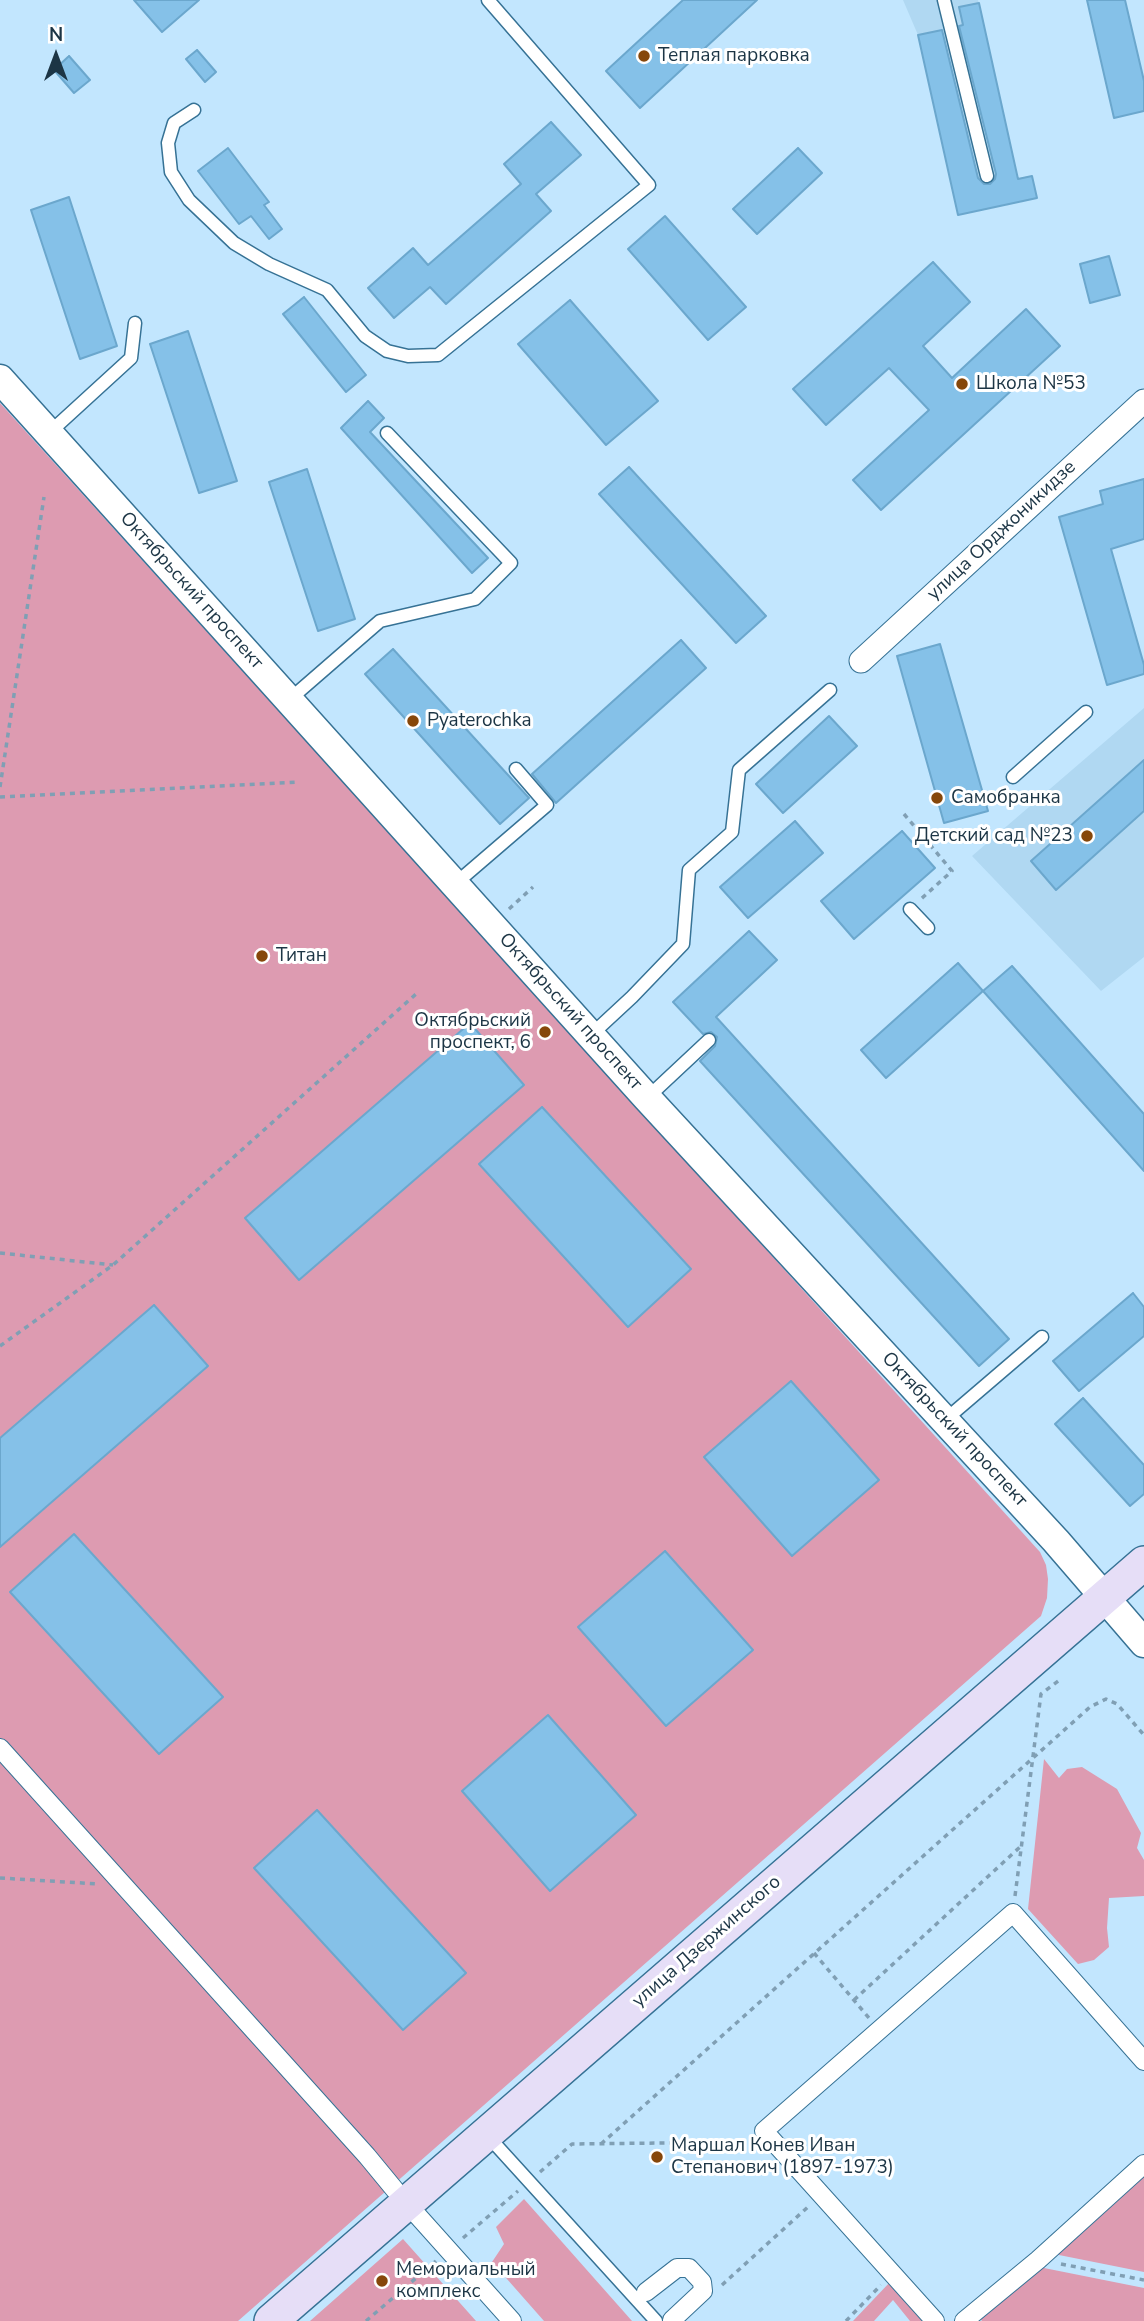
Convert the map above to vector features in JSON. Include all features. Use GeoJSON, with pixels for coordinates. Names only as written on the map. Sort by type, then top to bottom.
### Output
{"type":"FeatureCollection","features":[{"type":"Feature","properties":{"kind":"main road","name":"улица Дзержинского"},"geometry":{"type":"LineString","coordinates":[[271,2321],[1144,1563]]}},
{"type":"Feature","properties":{"kind":"street","name":"Октябрьский проспект"},"geometry":{"type":"LineString","coordinates":[[0,379],[647,1098],[945,1420],[1144,1643]]}},
{"type":"Feature","properties":{"kind":"street","name":"улица Орджоникидзе"},"geometry":{"type":"LineString","coordinates":[[860,662],[1144,401]]}},
{"type":"Feature","properties":{"kind":"street"},"geometry":{"type":"LineString","coordinates":[[0,1748],[395,2190]]}},
{"type":"Feature","properties":{"kind":"street"},"geometry":{"type":"LineString","coordinates":[[935,2321],[764,2132],[1013,1913],[1144,2061]]}},
{"type":"Feature","properties":{"kind":"street"},"geometry":{"type":"LineString","coordinates":[[964,2321],[1038,2260],[1144,2164]]}},
{"type":"Feature","properties":{"kind":"street"},"geometry":{"type":"LineString","coordinates":[[418,2216],[512,2321]]}},
{"type":"Feature","properties":{"kind":"street"},"geometry":{"type":"LineString","coordinates":[[646,2292],[677,2268],[689,2268],[702,2282],[703,2291],[664,2320]]}},
{"type":"Feature","properties":{"kind":"lane"},"geometry":{"type":"LineString","coordinates":[[194,110],[174,123],[168,143],[171,173],[189,200],[234,243],[269,264],[327,290],[365,336],[387,351],[408,356],[438,355],[649,185],[500,6],[488,0]]}},
{"type":"Feature","properties":{"kind":"lane"},"geometry":{"type":"LineString","coordinates":[[944,0],[987,176]]}},
{"type":"Feature","properties":{"kind":"lane"},"geometry":{"type":"LineString","coordinates":[[49,433],[131,358],[135,323]]}},
{"type":"Feature","properties":{"kind":"lane"},"geometry":{"type":"LineString","coordinates":[[289,700],[380,621],[475,598],[511,563],[387,433]]}},
{"type":"Feature","properties":{"kind":"lane"},"geometry":{"type":"LineString","coordinates":[[591,1035],[683,944],[689,870],[732,832],[739,770],[830,690]]}},
{"type":"Feature","properties":{"kind":"lane"},"geometry":{"type":"LineString","coordinates":[[1013,777],[1086,712]]}},
{"type":"Feature","properties":{"kind":"lane"},"geometry":{"type":"LineString","coordinates":[[455,884],[547,805],[516,769]]}},
{"type":"Feature","properties":{"kind":"lane"},"geometry":{"type":"LineString","coordinates":[[910,909],[928,928]]}},
{"type":"Feature","properties":{"kind":"lane"},"geometry":{"type":"LineString","coordinates":[[647,1098],[709,1040]]}},
{"type":"Feature","properties":{"kind":"lane"},"geometry":{"type":"LineString","coordinates":[[945,1420],[1042,1337]]}},
{"type":"Feature","properties":{"kind":"lane"},"geometry":{"type":"LineString","coordinates":[[486,2134],[664,2320]]}},
{"type":"Feature","properties":{"kind":"path"},"geometry":{"type":"LineString","coordinates":[[0,787],[44,497]]}},
{"type":"Feature","properties":{"kind":"path"},"geometry":{"type":"LineString","coordinates":[[0,797],[299,782]]}},
{"type":"Feature","properties":{"kind":"path"},"geometry":{"type":"LineString","coordinates":[[904,814],[952,871],[910,909]]}},
{"type":"Feature","properties":{"kind":"path"},"geometry":{"type":"LineString","coordinates":[[492,925],[533,887]]}},
{"type":"Feature","properties":{"kind":"path"},"geometry":{"type":"LineString","coordinates":[[0,1346],[113,1265],[416,995]]}},
{"type":"Feature","properties":{"kind":"path"},"geometry":{"type":"LineString","coordinates":[[0,1253],[113,1265]]}},
{"type":"Feature","properties":{"kind":"path"},"geometry":{"type":"LineString","coordinates":[[1013,1913],[1041,1694],[1061,1679]]}},
{"type":"Feature","properties":{"kind":"path"},"geometry":{"type":"LineString","coordinates":[[601,2144],[1090,1707],[1106,1699],[1117,1704],[1144,1735]]}},
{"type":"Feature","properties":{"kind":"path"},"geometry":{"type":"LineString","coordinates":[[854,2000],[1021,1846]]}},
{"type":"Feature","properties":{"kind":"path"},"geometry":{"type":"LineString","coordinates":[[0,1878],[124,1886]]}},
{"type":"Feature","properties":{"kind":"path"},"geometry":{"type":"LineString","coordinates":[[814,1953],[880,2031]]}},
{"type":"Feature","properties":{"kind":"path"},"geometry":{"type":"LineString","coordinates":[[720,2286],[821,2195]]}},
{"type":"Feature","properties":{"kind":"path"},"geometry":{"type":"LineString","coordinates":[[1038,2260],[1144,2280]]}},
{"type":"Feature","properties":{"kind":"path"},"geometry":{"type":"LineString","coordinates":[[846,2321],[892,2273]]}},
{"type":"Feature","properties":{"kind":"shaded area"},"geometry":{"type":"Polygon","coordinates":[[[903,0],[978,0],[1018,178],[1032,176],[1037,198],[958,215],[918,35],[903,0]]]}},
{"type":"Feature","properties":{"kind":"shaded area"},"geometry":{"type":"Polygon","coordinates":[[[0,403],[1040,1552],[1048,1579],[1047,1598],[1041,1616],[238,2321],[0,2321],[0,403]]]}},
{"type":"Feature","properties":{"kind":"shaded area"},"geometry":{"type":"Polygon","coordinates":[[[1144,708],[1144,957],[1101,991],[972,856],[1144,708]]]}},
{"type":"Feature","properties":{"kind":"shaded area"},"geometry":{"type":"Polygon","coordinates":[[[1044,1759],[1059,1778],[1067,1769],[1082,1767],[1117,1789],[1141,1833],[1137,1848],[1144,1860],[1144,1896],[1109,1898],[1109,1947],[1094,1960],[1078,1964],[1028,1909],[1044,1759]]]}},
{"type":"Feature","properties":{"kind":"shaded area"},"geometry":{"type":"Polygon","coordinates":[[[1144,2174],[1144,2272],[1054,2254],[1144,2174]]]}},
{"type":"Feature","properties":{"kind":"shaded area"},"geometry":{"type":"Polygon","coordinates":[[[524,2199],[632,2321],[544,2321],[492,2262],[504,2244],[496,2227],[524,2199]]]}},
{"type":"Feature","properties":{"kind":"shaded area"},"geometry":{"type":"Polygon","coordinates":[[[403,2239],[476,2321],[310,2321],[403,2239]]]}},
{"type":"Feature","properties":{"kind":"shaded area"},"geometry":{"type":"Polygon","coordinates":[[[1039,2267],[1144,2288],[1144,2321],[982,2321],[979,2317],[1039,2267]]]}},
{"type":"Feature","properties":{"kind":"shaded area"},"geometry":{"type":"Polygon","coordinates":[[[891,2281],[929,2321],[910,2321],[893,2300],[874,2321],[853,2321],[891,2281]]]}},
{"type":"Feature","properties":{"kind":"building"},"geometry":{"type":"Polygon","coordinates":[[[134,0],[199,0],[162,32],[134,0]]]}},
{"type":"Feature","properties":{"kind":"building","name":"Теплая парковка"},"geometry":{"type":"Polygon","coordinates":[[[683,0],[757,0],[640,108],[606,71],[683,0]]]}},
{"type":"Feature","properties":{"kind":"building"},"geometry":{"type":"Polygon","coordinates":[[[1087,0],[1125,0],[1144,81],[1144,111],[1114,118],[1087,0]]]}},
{"type":"Feature","properties":{"kind":"building"},"geometry":{"type":"Polygon","coordinates":[[[979,3],[1018,179],[1032,176],[1037,198],[958,215],[918,35],[942,30],[978,178],[984,184],[990,184],[996,174],[959,26],[963,25],[959,7],[979,3]]]}},
{"type":"Feature","properties":{"kind":"building"},"geometry":{"type":"Polygon","coordinates":[[[197,50],[216,72],[205,82],[186,59],[197,50]]]}},
{"type":"Feature","properties":{"kind":"building"},"geometry":{"type":"Polygon","coordinates":[[[69,56],[90,80],[74,93],[54,70],[69,56]]]}},
{"type":"Feature","properties":{"kind":"building"},"geometry":{"type":"Polygon","coordinates":[[[551,122],[581,155],[536,194],[551,211],[446,304],[430,287],[394,318],[368,288],[413,248],[428,265],[521,184],[504,164],[551,122]]]}},
{"type":"Feature","properties":{"kind":"building"},"geometry":{"type":"Polygon","coordinates":[[[228,148],[269,202],[264,205],[282,229],[269,239],[251,216],[239,224],[198,171],[228,148]]]}},
{"type":"Feature","properties":{"kind":"building"},"geometry":{"type":"Polygon","coordinates":[[[798,148],[822,173],[757,234],[733,209],[798,148]]]}},
{"type":"Feature","properties":{"kind":"building"},"geometry":{"type":"Polygon","coordinates":[[[69,197],[117,346],[80,359],[31,210],[69,197]]]}},
{"type":"Feature","properties":{"kind":"building"},"geometry":{"type":"Polygon","coordinates":[[[665,216],[746,307],[708,340],[628,249],[665,216]]]}},
{"type":"Feature","properties":{"kind":"building"},"geometry":{"type":"Polygon","coordinates":[[[1109,256],[1120,295],[1090,303],[1080,264],[1109,256]]]}},
{"type":"Feature","properties":{"kind":"building","name":"Школа №53"},"geometry":{"type":"Polygon","coordinates":[[[933,262],[970,302],[923,346],[952,378],[1026,309],[1060,346],[881,510],[853,480],[929,410],[889,368],[826,425],[793,389],[933,262]]]}},
{"type":"Feature","properties":{"kind":"building"},"geometry":{"type":"Polygon","coordinates":[[[304,297],[366,375],[346,392],[283,314],[304,297]]]}},
{"type":"Feature","properties":{"kind":"building"},"geometry":{"type":"Polygon","coordinates":[[[570,300],[658,401],[606,445],[518,344],[570,300]]]}},
{"type":"Feature","properties":{"kind":"building"},"geometry":{"type":"Polygon","coordinates":[[[188,331],[237,481],[199,493],[150,344],[188,331]]]}},
{"type":"Feature","properties":{"kind":"building"},"geometry":{"type":"Polygon","coordinates":[[[368,401],[384,418],[370,432],[488,558],[472,573],[341,428],[368,401]]]}},
{"type":"Feature","properties":{"kind":"building"},"geometry":{"type":"Polygon","coordinates":[[[629,467],[766,616],[736,643],[599,494],[629,467]]]}},
{"type":"Feature","properties":{"kind":"building"},"geometry":{"type":"Polygon","coordinates":[[[307,469],[355,619],[318,631],[269,482],[307,469]]]}},
{"type":"Feature","properties":{"kind":"building"},"geometry":{"type":"Polygon","coordinates":[[[1144,479],[1144,539],[1111,549],[1144,665],[1144,674],[1107,685],[1059,517],[1103,504],[1100,491],[1144,479]]]}},
{"type":"Feature","properties":{"kind":"building"},"geometry":{"type":"Polygon","coordinates":[[[681,640],[706,668],[556,803],[532,774],[681,640]]]}},
{"type":"Feature","properties":{"kind":"building"},"geometry":{"type":"Polygon","coordinates":[[[940,644],[988,811],[944,823],[897,656],[940,644]]]}},
{"type":"Feature","properties":{"kind":"building"},"geometry":{"type":"Polygon","coordinates":[[[393,649],[529,798],[500,824],[365,674],[393,649]]]}},
{"type":"Feature","properties":{"kind":"building"},"geometry":{"type":"Polygon","coordinates":[[[829,716],[857,746],[783,813],[756,784],[829,716]]]}},
{"type":"Feature","properties":{"kind":"building","name":"Детский сад №23"},"geometry":{"type":"Polygon","coordinates":[[[1144,760],[1144,811],[1056,890],[1031,861],[1144,760]]]}},
{"type":"Feature","properties":{"kind":"building"},"geometry":{"type":"Polygon","coordinates":[[[795,821],[823,853],[748,918],[720,887],[795,821]]]}},
{"type":"Feature","properties":{"kind":"building"},"geometry":{"type":"Polygon","coordinates":[[[902,831],[935,868],[854,939],[821,901],[902,831]]]}},
{"type":"Feature","properties":{"kind":"building"},"geometry":{"type":"Polygon","coordinates":[[[749,931],[777,960],[716,1017],[1009,1339],[979,1366],[700,1061],[715,1046],[717,1037],[711,1032],[703,1034],[673,1002],[749,931]]]}},
{"type":"Feature","properties":{"kind":"building"},"geometry":{"type":"Polygon","coordinates":[[[958,963],[983,991],[886,1078],[861,1050],[958,963]]]}},
{"type":"Feature","properties":{"kind":"building"},"geometry":{"type":"Polygon","coordinates":[[[1012,966],[1144,1114],[1144,1171],[983,991],[1012,966]]]}},
{"type":"Feature","properties":{"kind":"building"},"geometry":{"type":"Polygon","coordinates":[[[470,1023],[524,1085],[299,1280],[245,1218],[470,1023]]]}},
{"type":"Feature","properties":{"kind":"building"},"geometry":{"type":"Polygon","coordinates":[[[542,1107],[691,1269],[628,1327],[479,1164],[542,1107]]]}},
{"type":"Feature","properties":{"kind":"building"},"geometry":{"type":"Polygon","coordinates":[[[1133,1293],[1144,1307],[1144,1336],[1079,1391],[1053,1361],[1133,1293]]]}},
{"type":"Feature","properties":{"kind":"building"},"geometry":{"type":"Polygon","coordinates":[[[154,1305],[208,1366],[0,1547],[0,1438],[154,1305]]]}},
{"type":"Feature","properties":{"kind":"building"},"geometry":{"type":"Polygon","coordinates":[[[791,1381],[879,1480],[792,1556],[704,1457],[791,1381]]]}},
{"type":"Feature","properties":{"kind":"building"},"geometry":{"type":"Polygon","coordinates":[[[1083,1398],[1144,1465],[1144,1494],[1130,1506],[1055,1424],[1083,1398]]]}},
{"type":"Feature","properties":{"kind":"building"},"geometry":{"type":"Polygon","coordinates":[[[74,1534],[223,1697],[159,1754],[10,1592],[74,1534]]]}},
{"type":"Feature","properties":{"kind":"building"},"geometry":{"type":"Polygon","coordinates":[[[665,1551],[753,1650],[666,1726],[578,1627],[665,1551]]]}},
{"type":"Feature","properties":{"kind":"building"},"geometry":{"type":"Polygon","coordinates":[[[548,1715],[636,1815],[550,1891],[462,1791],[548,1715]]]}},
{"type":"Feature","properties":{"kind":"building"},"geometry":{"type":"Polygon","coordinates":[[[317,1810],[466,1973],[403,2030],[254,1868],[317,1810]]]}},
{"type":"Feature","properties":{"kind":"place","name":"Теплая парковка"},"geometry":{"type":"Point","coordinates":[644,56]}},
{"type":"Feature","properties":{"kind":"place","name":"Школа №53"},"geometry":{"type":"Point","coordinates":[962,384]}},
{"type":"Feature","properties":{"kind":"place","name":"Pyaterochka"},"geometry":{"type":"Point","coordinates":[413,721]}},
{"type":"Feature","properties":{"kind":"place","name":"Самобранка"},"geometry":{"type":"Point","coordinates":[937,798]}},
{"type":"Feature","properties":{"kind":"place","name":"Детский сад №23"},"geometry":{"type":"Point","coordinates":[1087,836]}},
{"type":"Feature","properties":{"kind":"place","name":"Титан"},"geometry":{"type":"Point","coordinates":[262,956]}},
{"type":"Feature","properties":{"kind":"place","name":"Октябрьский проспект, 6"},"geometry":{"type":"Point","coordinates":[545,1032]}},
{"type":"Feature","properties":{"kind":"place","name":"Маршал Конев Иван Степанович (1897-1973)"},"geometry":{"type":"Point","coordinates":[657,2157]}},
{"type":"Feature","properties":{"kind":"place","name":"Мемориальный комплекс"},"geometry":{"type":"Point","coordinates":[382,2281]}}]}
